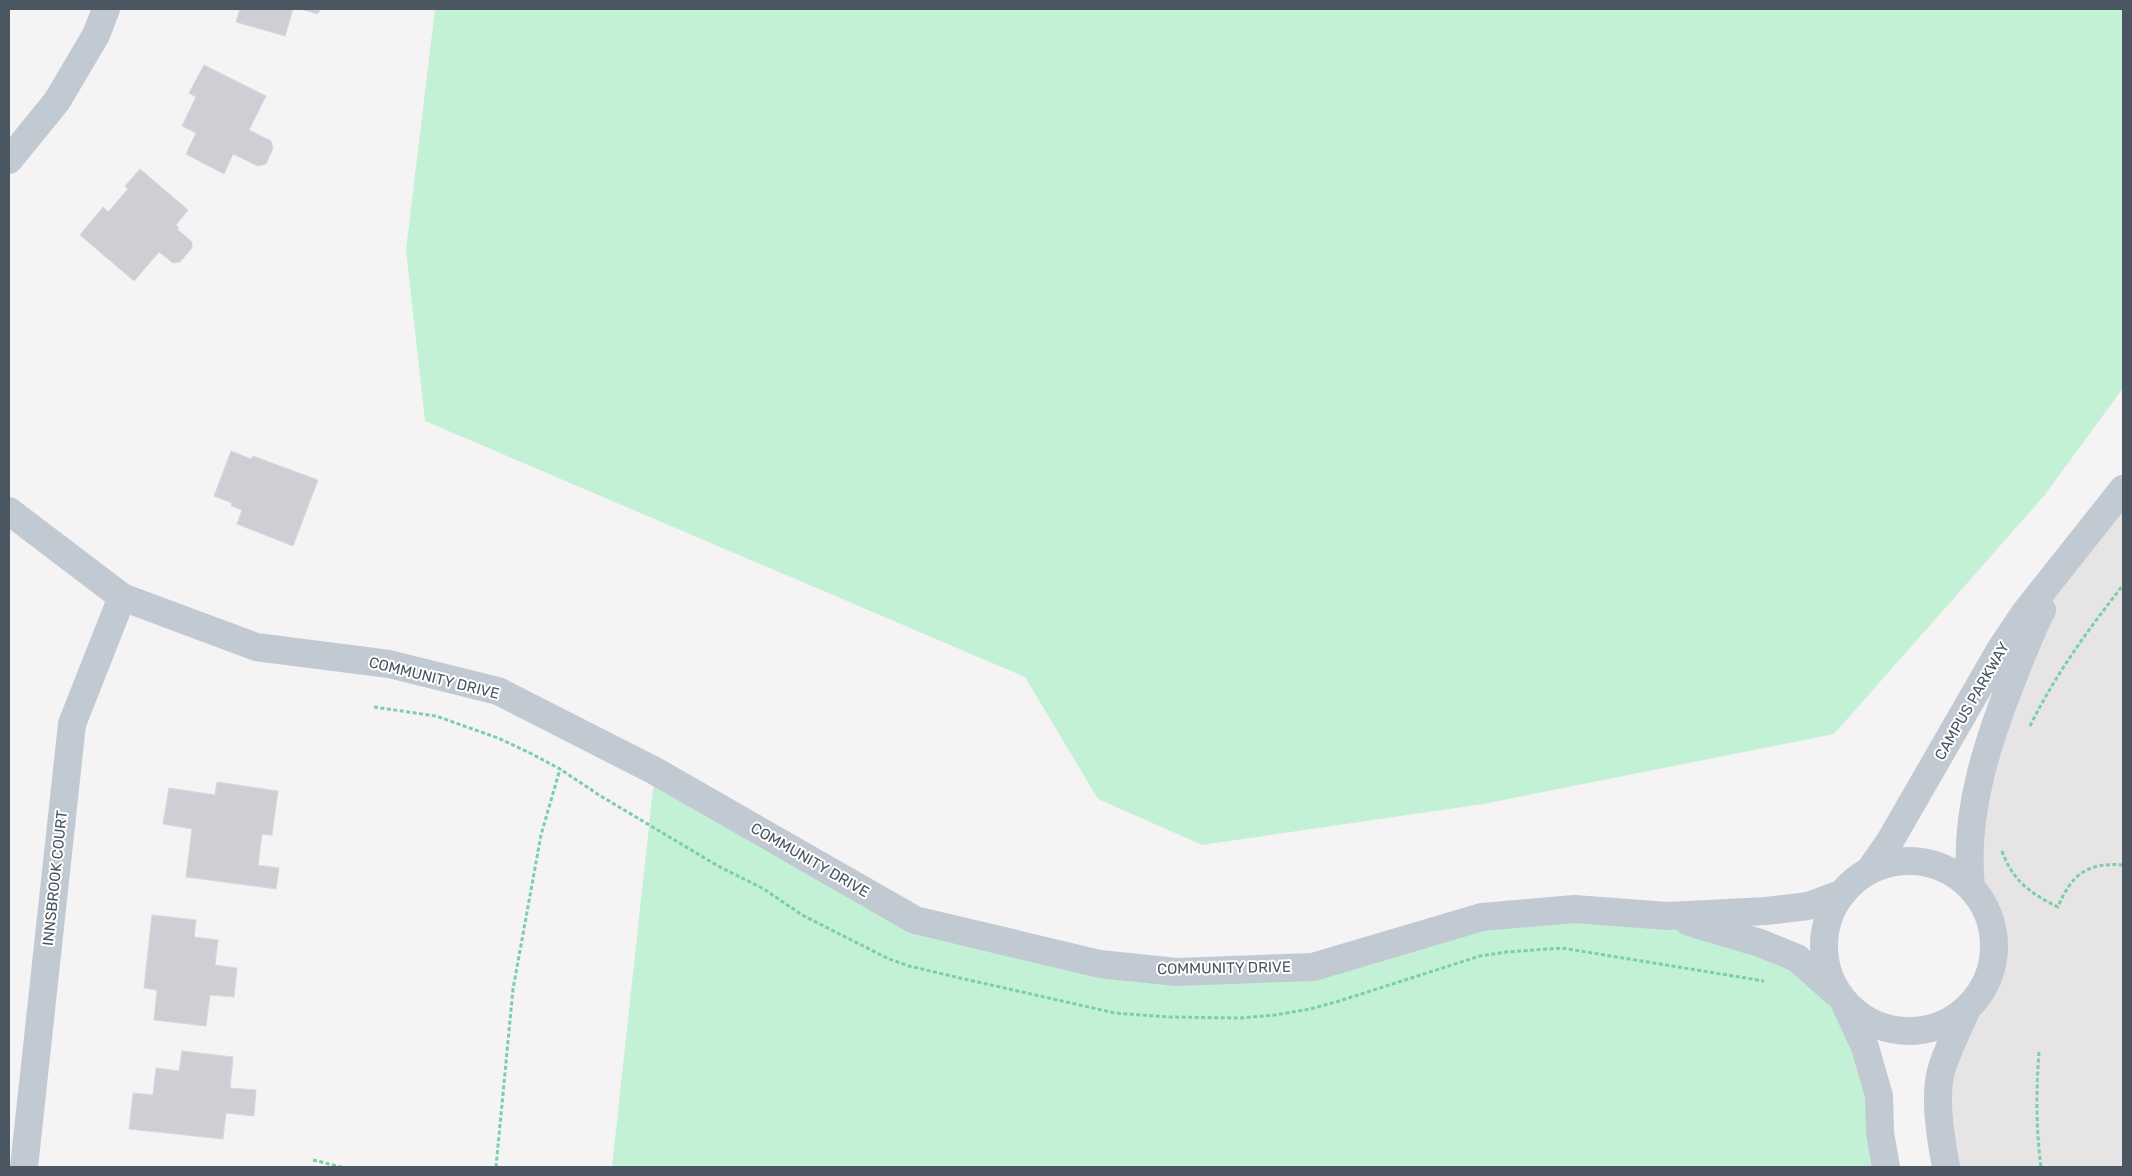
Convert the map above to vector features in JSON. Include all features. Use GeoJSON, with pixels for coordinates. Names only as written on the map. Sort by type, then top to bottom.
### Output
{"type":"FeatureCollection","features":[{"type":"Feature","properties":{"kind":"street"},"geometry":{"type":"LineString","coordinates":[[9,160],[57,101],[96,35],[106,9]]}},
{"type":"Feature","properties":{"kind":"street","name":"CAMPUS PARKWAY"},"geometry":{"type":"LineString","coordinates":[[1869,871],[1890,840],[2000,650],[2024,614],[2123,489]]}},
{"type":"Feature","properties":{"kind":"street","name":"COMMUNITY DRIVE"},"geometry":{"type":"LineString","coordinates":[[9,511],[122,597],[256,647],[389,664],[498,691],[655,771],[915,920],[1100,964],[1176,972],[1313,967],[1482,917],[1574,909],[1668,916],[1766,911],[1800,907],[1843,893]]}},
{"type":"Feature","properties":{"kind":"street","name":"CAMPUS PARKWAY"},"geometry":{"type":"LineString","coordinates":[[1971,886],[1968,861],[1974,810],[1995,726],[2039,616],[2064,569],[2084,539]]}},
{"type":"Feature","properties":{"kind":"street","name":"INNSBROOK COURT"},"geometry":{"type":"LineString","coordinates":[[24,1167],[72,724],[122,597]]}},
{"type":"Feature","properties":{"kind":"street"},"geometry":{"type":"LineString","coordinates":[[1886,1167],[1880,1133],[1879,1096],[1866,1047],[1829,975],[1824,955],[1824,934],[1830,914],[1843,893],[1853,882],[1869,871],[1890,863],[1911,860],[1926,862],[1953,873],[1971,886],[1988,913],[1994,933],[1995,953],[1991,972],[1983,991],[1966,1011],[1941,1069],[1938,1092],[1939,1114],[1946,1167]]}},
{"type":"Feature","properties":{"kind":"street","name":"COMMUNITY DRIVE"},"geometry":{"type":"LineString","coordinates":[[1668,916],[1760,943],[1796,958],[1842,999]]}},
{"type":"Feature","properties":{"kind":"street"},"geometry":{"type":"LineString","coordinates":[[1842,999],[1863,1019],[1876,1025],[1904,1032],[1927,1031],[1947,1023],[1966,1011]]}},
{"type":"Feature","properties":{"kind":"path"},"geometry":{"type":"LineString","coordinates":[[2027,732],[2061,671],[2123,585]]}},
{"type":"Feature","properties":{"kind":"path"},"geometry":{"type":"LineString","coordinates":[[374,707],[436,716],[498,738],[560,769],[599,795],[718,866],[764,889],[802,915],[889,959],[918,968],[1114,1013],[1168,1017],[1240,1018],[1275,1015],[1336,1002],[1480,956],[1562,948],[1712,971],[1768,982]]}},
{"type":"Feature","properties":{"kind":"path"},"geometry":{"type":"LineString","coordinates":[[496,1167],[513,988],[541,835],[560,769]]}},
{"type":"Feature","properties":{"kind":"path"},"geometry":{"type":"LineString","coordinates":[[2001,847],[2008,866],[2016,878],[2038,897],[2058,907],[2065,891],[2079,874],[2101,865],[2123,865]]}},
{"type":"Feature","properties":{"kind":"path"},"geometry":{"type":"LineString","coordinates":[[2039,1052],[2036,1098],[2041,1167]]}},
{"type":"Feature","properties":{"kind":"path"},"geometry":{"type":"LineString","coordinates":[[313,1160],[341,1167]]}},
{"type":"Feature","properties":{"kind":"shaded area"},"geometry":{"type":"Polygon","coordinates":[[[2123,489],[2123,1167],[1946,1167],[1939,1114],[1966,1011],[1983,991],[1991,972],[1995,953],[1994,933],[1988,913],[1971,886],[1968,861],[2039,616],[2123,489]]]}},
{"type":"Feature","properties":{"kind":"green space"},"geometry":{"type":"Polygon","coordinates":[[[435,9],[2123,9],[2123,388],[2044,496],[1834,734],[1483,804],[1202,845],[1098,799],[1025,677],[425,421],[406,250],[435,9]]]}},
{"type":"Feature","properties":{"kind":"green space"},"geometry":{"type":"Polygon","coordinates":[[[655,771],[915,920],[1100,964],[1313,967],[1574,909],[1760,943],[1838,994],[1886,1167],[612,1167],[655,771]]]}},
{"type":"Feature","properties":{"kind":"building"},"geometry":{"type":"Polygon","coordinates":[[[240,9],[293,9],[285,36],[236,22],[240,9]]]}},
{"type":"Feature","properties":{"kind":"building"},"geometry":{"type":"Polygon","coordinates":[[[300,9],[320,9],[318,14],[300,9]]]}},
{"type":"Feature","properties":{"kind":"building"},"geometry":{"type":"Polygon","coordinates":[[[204,65],[266,96],[249,130],[271,141],[273,148],[266,164],[258,166],[233,154],[224,174],[186,154],[196,133],[182,126],[196,97],[189,93],[204,65]]]}},
{"type":"Feature","properties":{"kind":"building"},"geometry":{"type":"Polygon","coordinates":[[[140,169],[188,210],[176,225],[179,228],[177,229],[192,242],[192,248],[180,262],[173,263],[159,252],[134,281],[80,235],[103,207],[108,212],[128,189],[125,186],[140,169]]]}},
{"type":"Feature","properties":{"kind":"building"},"geometry":{"type":"Polygon","coordinates":[[[231,451],[251,459],[253,456],[318,480],[293,546],[237,524],[242,510],[231,506],[232,503],[214,496],[231,451]]]}},
{"type":"Feature","properties":{"kind":"building"},"geometry":{"type":"Polygon","coordinates":[[[217,782],[278,791],[272,835],[262,834],[258,865],[279,868],[276,889],[186,877],[192,829],[163,824],[169,788],[215,795],[217,782]]]}},
{"type":"Feature","properties":{"kind":"building"},"geometry":{"type":"Polygon","coordinates":[[[152,915],[196,920],[194,937],[218,940],[215,965],[237,968],[234,997],[210,995],[206,1026],[154,1020],[157,990],[144,988],[152,915]]]}},
{"type":"Feature","properties":{"kind":"building"},"geometry":{"type":"Polygon","coordinates":[[[182,1051],[233,1057],[230,1088],[256,1090],[254,1116],[226,1113],[223,1139],[129,1129],[133,1093],[153,1095],[156,1068],[179,1071],[182,1051]]]}}]}
